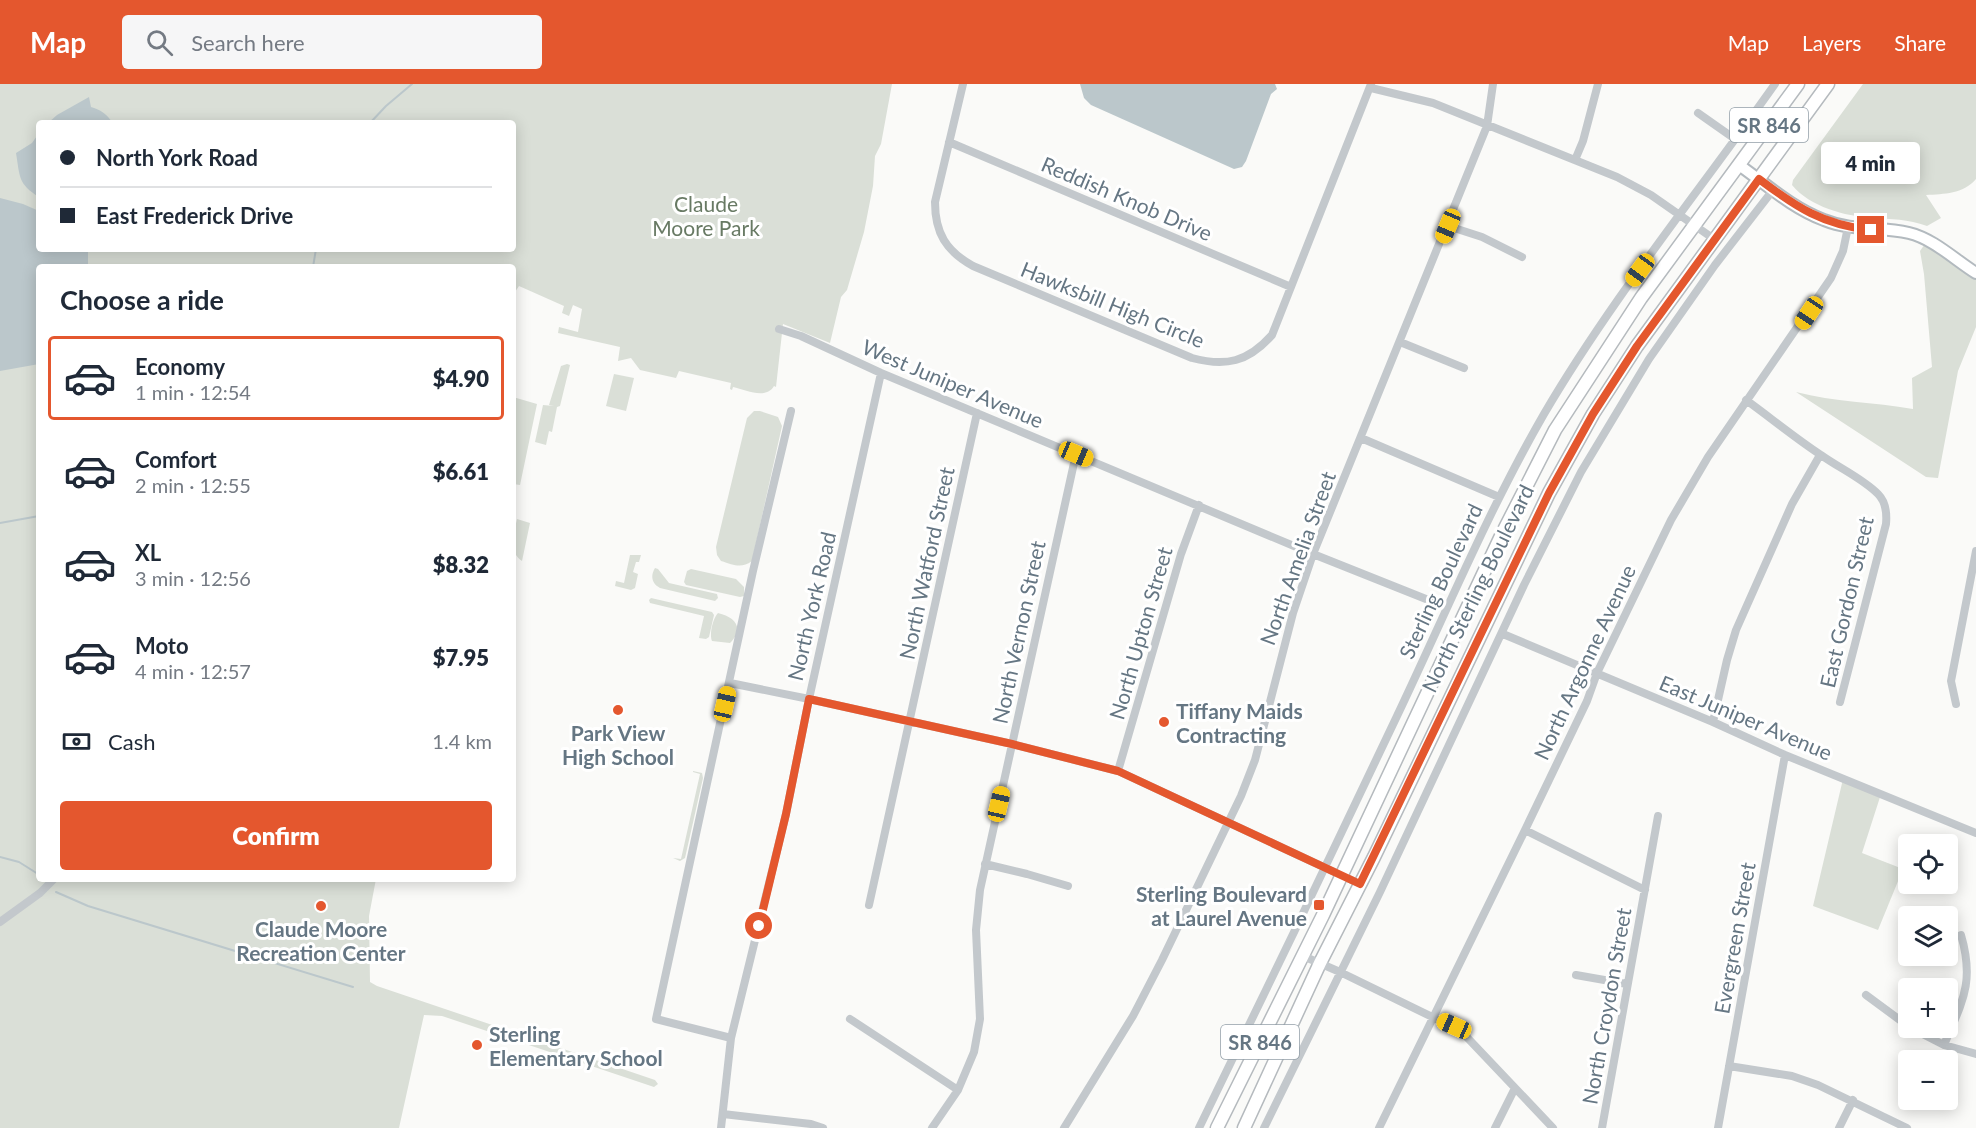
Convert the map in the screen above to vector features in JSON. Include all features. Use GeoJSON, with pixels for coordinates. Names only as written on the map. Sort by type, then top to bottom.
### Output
{"type":"FeatureCollection","features":[{"type":"Feature","properties":{"kind":"main road","name":"North Sterling Boulevard"},"geometry":{"type":"LineString","coordinates":[[1217,1128],[1342,876],[1492,556],[1550,440],[1616,335],[1798,84]]}},
{"type":"Feature","properties":{"kind":"main road","name":"North Sterling Boulevard"},"geometry":{"type":"LineString","coordinates":[[1244,1128],[1320,963],[1570,454],[1637,346],[1828,84]]}},
{"type":"Feature","properties":{"kind":"street","name":"Hawksbill High Circle"},"geometry":{"type":"LineString","coordinates":[[963,84],[935,202],[938,229],[944,242],[963,260],[984,270],[1192,358],[1209,362],[1226,362],[1244,358],[1260,348],[1272,335],[1371,86]]}},
{"type":"Feature","properties":{"kind":"street","name":"North Amelia Street"},"geometry":{"type":"LineString","coordinates":[[1064,1128],[1133,1016],[1229,822],[1255,760],[1293,613],[1313,554],[1487,126],[1493,84]]}},
{"type":"Feature","properties":{"kind":"street"},"geometry":{"type":"LineString","coordinates":[[1575,160],[1583,141],[1598,84]]}},
{"type":"Feature","properties":{"kind":"street","name":"Sterling Boulevard"},"geometry":{"type":"LineString","coordinates":[[1198,1128],[1407,695],[1446,607],[1543,416],[1600,326],[1775,84]]}},
{"type":"Feature","properties":{"kind":"street"},"geometry":{"type":"LineString","coordinates":[[1371,86],[1433,103],[1633,185],[1714,239]]}},
{"type":"Feature","properties":{"kind":"street"},"geometry":{"type":"LineString","coordinates":[[1698,113],[1735,139]]}},
{"type":"Feature","properties":{"kind":"street","name":"Reddish Knob Drive"},"geometry":{"type":"LineString","coordinates":[[949,142],[1292,287]]}},
{"type":"Feature","properties":{"kind":"street"},"geometry":{"type":"LineString","coordinates":[[1739,165],[1789,201],[1824,220],[1848,227],[1912,234],[1936,246],[1976,273]]}},
{"type":"Feature","properties":{"kind":"street"},"geometry":{"type":"LineString","coordinates":[[1264,1128],[1380,892],[1561,508],[1649,359],[1708,274],[1773,190]]}},
{"type":"Feature","properties":{"kind":"street"},"geometry":{"type":"LineString","coordinates":[[1448,226],[1482,237],[1522,257]]}},
{"type":"Feature","properties":{"kind":"street","name":"North Argonne Avenue"},"geometry":{"type":"LineString","coordinates":[[1379,1128],[1587,701],[1597,673],[1656,550],[1708,456],[1831,278],[1843,251],[1848,227]]}},
{"type":"Feature","properties":{"kind":"street","name":"West Juniper Avenue"},"geometry":{"type":"LineString","coordinates":[[779,329],[801,336],[881,373],[1313,554],[1446,607]]}},
{"type":"Feature","properties":{"kind":"street"},"geometry":{"type":"LineString","coordinates":[[1400,342],[1464,368]]}},
{"type":"Feature","properties":{"kind":"street","name":"North York Road"},"geometry":{"type":"LineString","coordinates":[[721,1128],[731,1038],[786,814],[881,373]]}},
{"type":"Feature","properties":{"kind":"street","name":"East Gordon Street"},"geometry":{"type":"LineString","coordinates":[[1746,400],[1879,495],[1887,512],[1886,524],[1840,702]]}},
{"type":"Feature","properties":{"kind":"street"},"geometry":{"type":"LineString","coordinates":[[731,1038],[656,1019],[753,570],[791,411]]}},
{"type":"Feature","properties":{"kind":"street","name":"North Watford Street"},"geometry":{"type":"LineString","coordinates":[[870,905],[977,413]]}},
{"type":"Feature","properties":{"kind":"street"},"geometry":{"type":"LineString","coordinates":[[1361,438],[1500,497]]}},
{"type":"Feature","properties":{"kind":"street","name":"North Vernon Street"},"geometry":{"type":"LineString","coordinates":[[932,1128],[958,1090],[974,1052],[980,1019],[976,930],[980,890],[1076,454]]}},
{"type":"Feature","properties":{"kind":"street"},"geometry":{"type":"LineString","coordinates":[[1713,722],[1736,630],[1792,504],[1820,455]]}},
{"type":"Feature","properties":{"kind":"street","name":"North Upton Street"},"geometry":{"type":"LineString","coordinates":[[1118,771],[1174,576],[1199,505]]}},
{"type":"Feature","properties":{"kind":"street"},"geometry":{"type":"LineString","coordinates":[[1956,704],[1951,681],[1976,551]]}},
{"type":"Feature","properties":{"kind":"street","name":"East Juniper Avenue"},"geometry":{"type":"LineString","coordinates":[[1503,633],[1785,755],[1976,833]]}},
{"type":"Feature","properties":{"kind":"street"},"geometry":{"type":"LineString","coordinates":[[730,683],[911,721],[1118,771],[1360,884]]}},
{"type":"Feature","properties":{"kind":"street","name":"Evergreen Street"},"geometry":{"type":"LineString","coordinates":[[1718,1128],[1785,755]]}},
{"type":"Feature","properties":{"kind":"street","name":"North Croydon Street"},"geometry":{"type":"LineString","coordinates":[[1602,1128],[1658,816]]}},
{"type":"Feature","properties":{"kind":"street"},"geometry":{"type":"LineString","coordinates":[[1525,830],[1645,890]]}},
{"type":"Feature","properties":{"kind":"street"},"geometry":{"type":"LineString","coordinates":[[985,864],[1068,886]]}},
{"type":"Feature","properties":{"kind":"street"},"geometry":{"type":"LineString","coordinates":[[0,922],[40,893],[51,882]]}},
{"type":"Feature","properties":{"kind":"street"},"geometry":{"type":"LineString","coordinates":[[1944,1045],[1963,1001],[1968,978],[1966,952],[1961,935]]}},
{"type":"Feature","properties":{"kind":"street"},"geometry":{"type":"LineString","coordinates":[[1303,956],[1461,1032],[1553,1128]]}},
{"type":"Feature","properties":{"kind":"street"},"geometry":{"type":"LineString","coordinates":[[1576,975],[1627,984]]}},
{"type":"Feature","properties":{"kind":"street"},"geometry":{"type":"LineString","coordinates":[[1866,995],[1898,1019]]}},
{"type":"Feature","properties":{"kind":"street"},"geometry":{"type":"LineString","coordinates":[[850,1019],[958,1090]]}},
{"type":"Feature","properties":{"kind":"street"},"geometry":{"type":"LineString","coordinates":[[1930,1038],[1944,1045],[1976,1054]]}},
{"type":"Feature","properties":{"kind":"street"},"geometry":{"type":"LineString","coordinates":[[1729,1066],[1792,1076],[1818,1085],[1907,1128]]}},
{"type":"Feature","properties":{"kind":"street"},"geometry":{"type":"LineString","coordinates":[[1495,1128],[1515,1088]]}},
{"type":"Feature","properties":{"kind":"street"},"geometry":{"type":"LineString","coordinates":[[1839,1128],[1852,1101]]}},
{"type":"Feature","properties":{"kind":"street"},"geometry":{"type":"LineString","coordinates":[[723,1114],[811,1124],[823,1128]]}},
{"type":"Feature","properties":{"kind":"green space","name":"Claude Moore Park"},"geometry":{"type":"Polygon","coordinates":[[[0,84],[892,84],[881,144],[875,156],[873,186],[864,232],[847,290],[841,297],[830,343],[783,324],[776,387],[766,392],[755,393],[733,387],[732,390],[730,389],[731,383],[679,371],[676,378],[640,370],[631,358],[618,361],[620,347],[558,333],[559,327],[578,332],[582,309],[573,305],[569,316],[562,313],[564,306],[519,286],[516,290],[516,264],[36,264],[36,882],[375,882],[369,916],[370,982],[655,1080],[658,1084],[654,1087],[442,1016],[424,1015],[399,1128],[0,1128],[0,84]]]}},
{"type":"Feature","properties":{"kind":"green space"},"geometry":{"type":"Polygon","coordinates":[[[1863,84],[1976,84],[1976,179],[1959,190],[1926,195],[1941,218],[1927,226],[1906,221],[1862,217],[1829,209],[1808,199],[1792,185],[1793,180],[1863,84]]]}},
{"type":"Feature","properties":{"kind":"green space"},"geometry":{"type":"Polygon","coordinates":[[[1927,241],[1976,273],[1976,327],[1958,371],[1938,478],[1926,477],[1796,392],[1913,409],[1912,378],[1932,367],[1920,251],[1927,241]]]}},
{"type":"Feature","properties":{"kind":"green space"},"geometry":{"type":"Polygon","coordinates":[[[570,365],[552,432],[549,431],[546,445],[535,442],[543,405],[554,406],[549,405],[561,366],[570,365]]]}},
{"type":"Feature","properties":{"kind":"green space"},"geometry":{"type":"Polygon","coordinates":[[[614,374],[634,378],[626,411],[606,406],[614,374]]]}},
{"type":"Feature","properties":{"kind":"green space"},"geometry":{"type":"Polygon","coordinates":[[[516,398],[537,404],[520,485],[516,484],[516,398]]]}},
{"type":"Feature","properties":{"kind":"green space"},"geometry":{"type":"Polygon","coordinates":[[[754,411],[778,417],[782,426],[752,561],[737,566],[721,561],[716,547],[747,418],[754,411]]]}},
{"type":"Feature","properties":{"kind":"green space"},"geometry":{"type":"Polygon","coordinates":[[[517,519],[530,523],[522,561],[516,554],[517,519]]]}},
{"type":"Feature","properties":{"kind":"green space"},"geometry":{"type":"Polygon","coordinates":[[[630,555],[641,555],[633,572],[638,574],[635,588],[631,590],[615,586],[616,581],[624,583],[630,555]]]}},
{"type":"Feature","properties":{"kind":"green space"},"geometry":{"type":"Polygon","coordinates":[[[655,568],[669,583],[717,594],[718,598],[715,601],[660,588],[653,580],[655,568]]]}},
{"type":"Feature","properties":{"kind":"green space"},"geometry":{"type":"Polygon","coordinates":[[[691,569],[736,579],[744,587],[744,596],[686,585],[684,582],[687,571],[691,569]]]}},
{"type":"Feature","properties":{"kind":"green space"},"geometry":{"type":"Polygon","coordinates":[[[651,598],[712,612],[714,615],[709,637],[699,638],[704,616],[650,603],[651,598]]]}},
{"type":"Feature","properties":{"kind":"green space"},"geometry":{"type":"Polygon","coordinates":[[[718,613],[729,617],[736,624],[737,633],[730,643],[712,641],[712,626],[718,613]]]}},
{"type":"Feature","properties":{"kind":"green space"},"geometry":{"type":"Polygon","coordinates":[[[693,771],[702,773],[703,778],[685,858],[680,861],[673,858],[681,859],[700,774],[693,771]]]}},
{"type":"Feature","properties":{"kind":"green space"},"geometry":{"type":"Polygon","coordinates":[[[1843,779],[1881,794],[1862,853],[1898,867],[1898,881],[1878,930],[1813,906],[1843,779]]]}},
{"type":"Feature","properties":{"kind":"shaded area"},"geometry":{"type":"Polygon","coordinates":[[[1080,84],[1275,84],[1277,89],[1271,94],[1246,161],[1242,167],[1234,169],[1091,105],[1084,98],[1080,84]]]}},
{"type":"Feature","properties":{"kind":"shaded area"},"geometry":{"type":"Polygon","coordinates":[[[89,97],[91,107],[110,120],[51,120],[89,97]]]}},
{"type":"Feature","properties":{"kind":"shaded area"},"geometry":{"type":"Polygon","coordinates":[[[36,137],[36,195],[27,188],[21,179],[16,153],[32,143],[36,137]]]}},
{"type":"Feature","properties":{"kind":"shaded area"},"geometry":{"type":"Polygon","coordinates":[[[0,198],[36,210],[36,252],[88,252],[88,264],[36,264],[36,365],[0,371],[0,198]]]}},
{"type":"Feature","properties":{"kind":"waterway"},"geometry":{"type":"LineString","coordinates":[[373,120],[412,84]]}},
{"type":"Feature","properties":{"kind":"waterway"},"geometry":{"type":"LineString","coordinates":[[314,264],[316,252]]}},
{"type":"Feature","properties":{"kind":"waterway"},"geometry":{"type":"LineString","coordinates":[[0,523],[36,517]]}},
{"type":"Feature","properties":{"kind":"waterway"},"geometry":{"type":"LineString","coordinates":[[0,857],[19,862],[36,873]]}},
{"type":"Feature","properties":{"kind":"waterway"},"geometry":{"type":"LineString","coordinates":[[56,892],[88,906],[353,987]]}},
{"type":"Feature","properties":{"kind":"place","name":"Park View High School"},"geometry":{"type":"Point","coordinates":[618,710]}},
{"type":"Feature","properties":{"kind":"place","name":"Tiffany Maids Contracting"},"geometry":{"type":"Point","coordinates":[1164,722]}},
{"type":"Feature","properties":{"kind":"place","name":"Sterling Boulevard at Laurel Avenue"},"geometry":{"type":"Point","coordinates":[1319,905]}},
{"type":"Feature","properties":{"kind":"place","name":"Claude Moore Recreation Center"},"geometry":{"type":"Point","coordinates":[321,906]}},
{"type":"Feature","properties":{"kind":"place","name":"Sterling Elementary School"},"geometry":{"type":"Point","coordinates":[477,1045]}},
{"type":"Feature","properties":{"kind":"route"},"geometry":{"type":"LineString","coordinates":[[759,926],[786,814],[809,699],[1012,744],[1118,771],[1360,884],[1456,683],[1575,444],[1637,346],[1759,179],[1789,201],[1824,220],[1848,227],[1871,230]]}}]}
